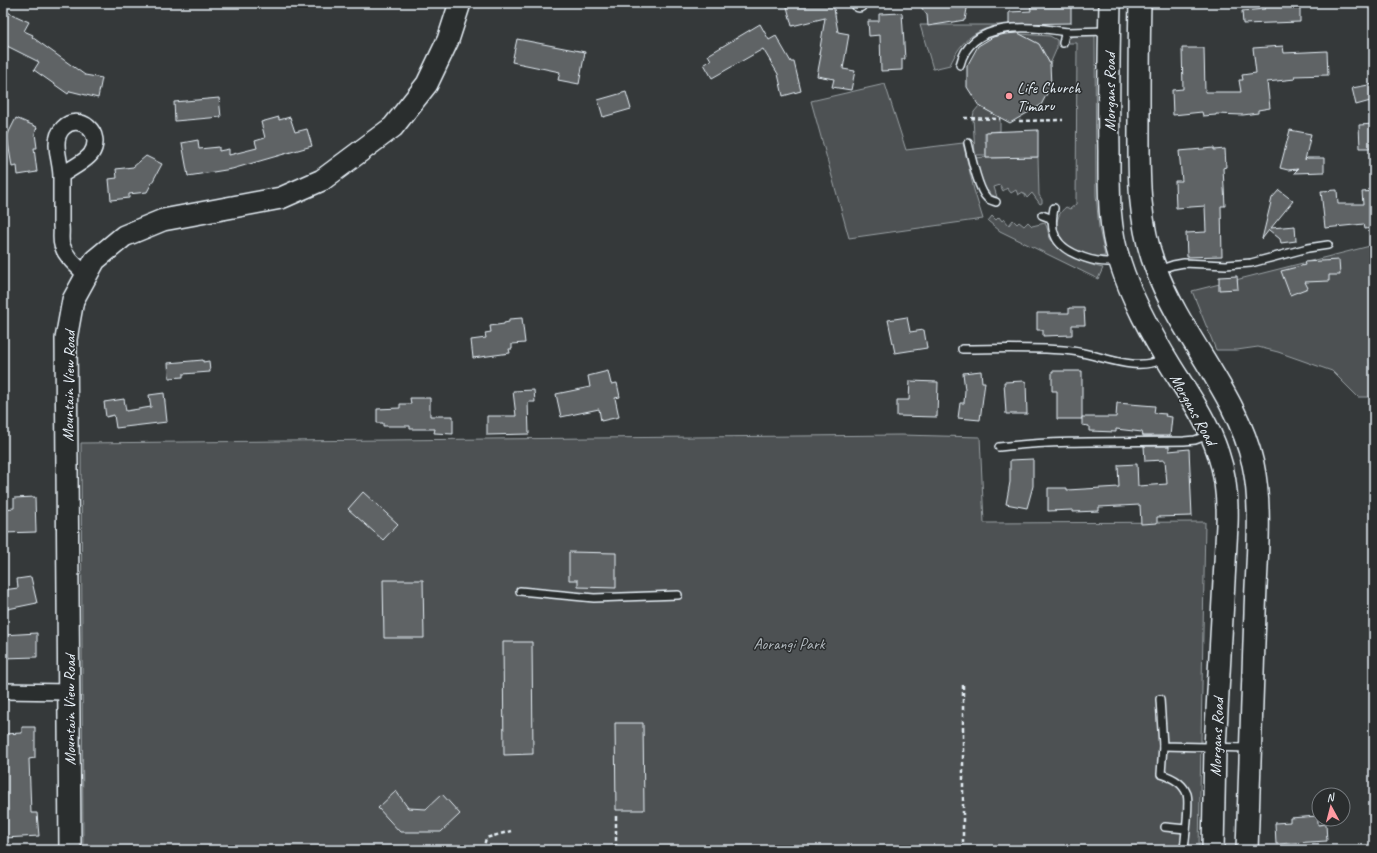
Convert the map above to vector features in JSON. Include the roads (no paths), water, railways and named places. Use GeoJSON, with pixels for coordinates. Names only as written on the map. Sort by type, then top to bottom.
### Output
{"type":"FeatureCollection","features":[{"type":"Feature","properties":{"kind":"street","name":"Mountain View Road"},"geometry":{"type":"LineString","coordinates":[[70,850],[66,339],[73,300],[94,260],[124,236],[163,220],[280,198],[322,180],[393,127],[427,84],[448,40],[460,3]]}},
{"type":"Feature","properties":{"kind":"street","name":"Morgans Road"},"geometry":{"type":"LineString","coordinates":[[1110,3],[1109,195],[1114,241],[1119,261],[1133,298],[1166,358],[1203,417],[1211,434],[1222,466],[1226,484],[1228,505],[1215,748],[1214,850]]}},
{"type":"Feature","properties":{"kind":"street","name":"Morgans Road"},"geometry":{"type":"LineString","coordinates":[[1140,3],[1140,181],[1147,245],[1156,270],[1171,302],[1231,405],[1253,464],[1258,525],[1249,748],[1247,850]]}},
{"type":"Feature","properties":{"kind":"street"},"geometry":{"type":"LineString","coordinates":[[61,175],[62,244],[72,262],[86,275]]}},
{"type":"Feature","properties":{"kind":"street"},"geometry":{"type":"LineString","coordinates":[[3,691],[69,692]]}},
{"type":"Feature","properties":{"kind":"lane"},"geometry":{"type":"LineString","coordinates":[[960,65],[967,50],[977,39],[991,31],[1006,28],[1032,28],[1067,32],[1110,31]]}},
{"type":"Feature","properties":{"kind":"lane"},"geometry":{"type":"LineString","coordinates":[[1063,43],[1067,32]]}},
{"type":"Feature","properties":{"kind":"lane"},"geometry":{"type":"LineString","coordinates":[[968,143],[984,195],[990,200],[996,202]]}},
{"type":"Feature","properties":{"kind":"lane"},"geometry":{"type":"LineString","coordinates":[[1054,208],[1052,222],[1053,231],[1056,239],[1061,245],[1077,254],[1101,262],[1119,261]]}},
{"type":"Feature","properties":{"kind":"lane"},"geometry":{"type":"LineString","coordinates":[[1042,215],[1050,218],[1052,222]]}},
{"type":"Feature","properties":{"kind":"lane"},"geometry":{"type":"LineString","coordinates":[[1156,270],[1173,264],[1184,263],[1226,265],[1251,263],[1308,248],[1328,245]]}},
{"type":"Feature","properties":{"kind":"lane"},"geometry":{"type":"LineString","coordinates":[[962,349],[1072,351],[1119,363],[1135,364],[1156,362],[1166,358]]}},
{"type":"Feature","properties":{"kind":"lane"},"geometry":{"type":"LineString","coordinates":[[999,447],[1070,442],[1184,441],[1195,440],[1211,434]]}},
{"type":"Feature","properties":{"kind":"lane"},"geometry":{"type":"LineString","coordinates":[[520,591],[594,598],[678,595]]}},
{"type":"Feature","properties":{"kind":"lane"},"geometry":{"type":"LineString","coordinates":[[1160,699],[1162,746],[1161,774],[1169,776],[1176,781],[1184,788],[1187,794],[1188,803],[1184,850]]}},
{"type":"Feature","properties":{"kind":"lane"},"geometry":{"type":"LineString","coordinates":[[1162,746],[1249,748]]}},
{"type":"Feature","properties":{"kind":"lane"},"geometry":{"type":"LineString","coordinates":[[1165,828],[1186,829]]}},
{"type":"Feature","properties":{"kind":"place","name":"Life Church Timaru"},"geometry":{"type":"Point","coordinates":[1009,96]}},
{"type":"Feature","properties":{"kind":"park label","name":"Aorangi Park"},"geometry":{"type":"Point","coordinates":[789,643]}}]}
